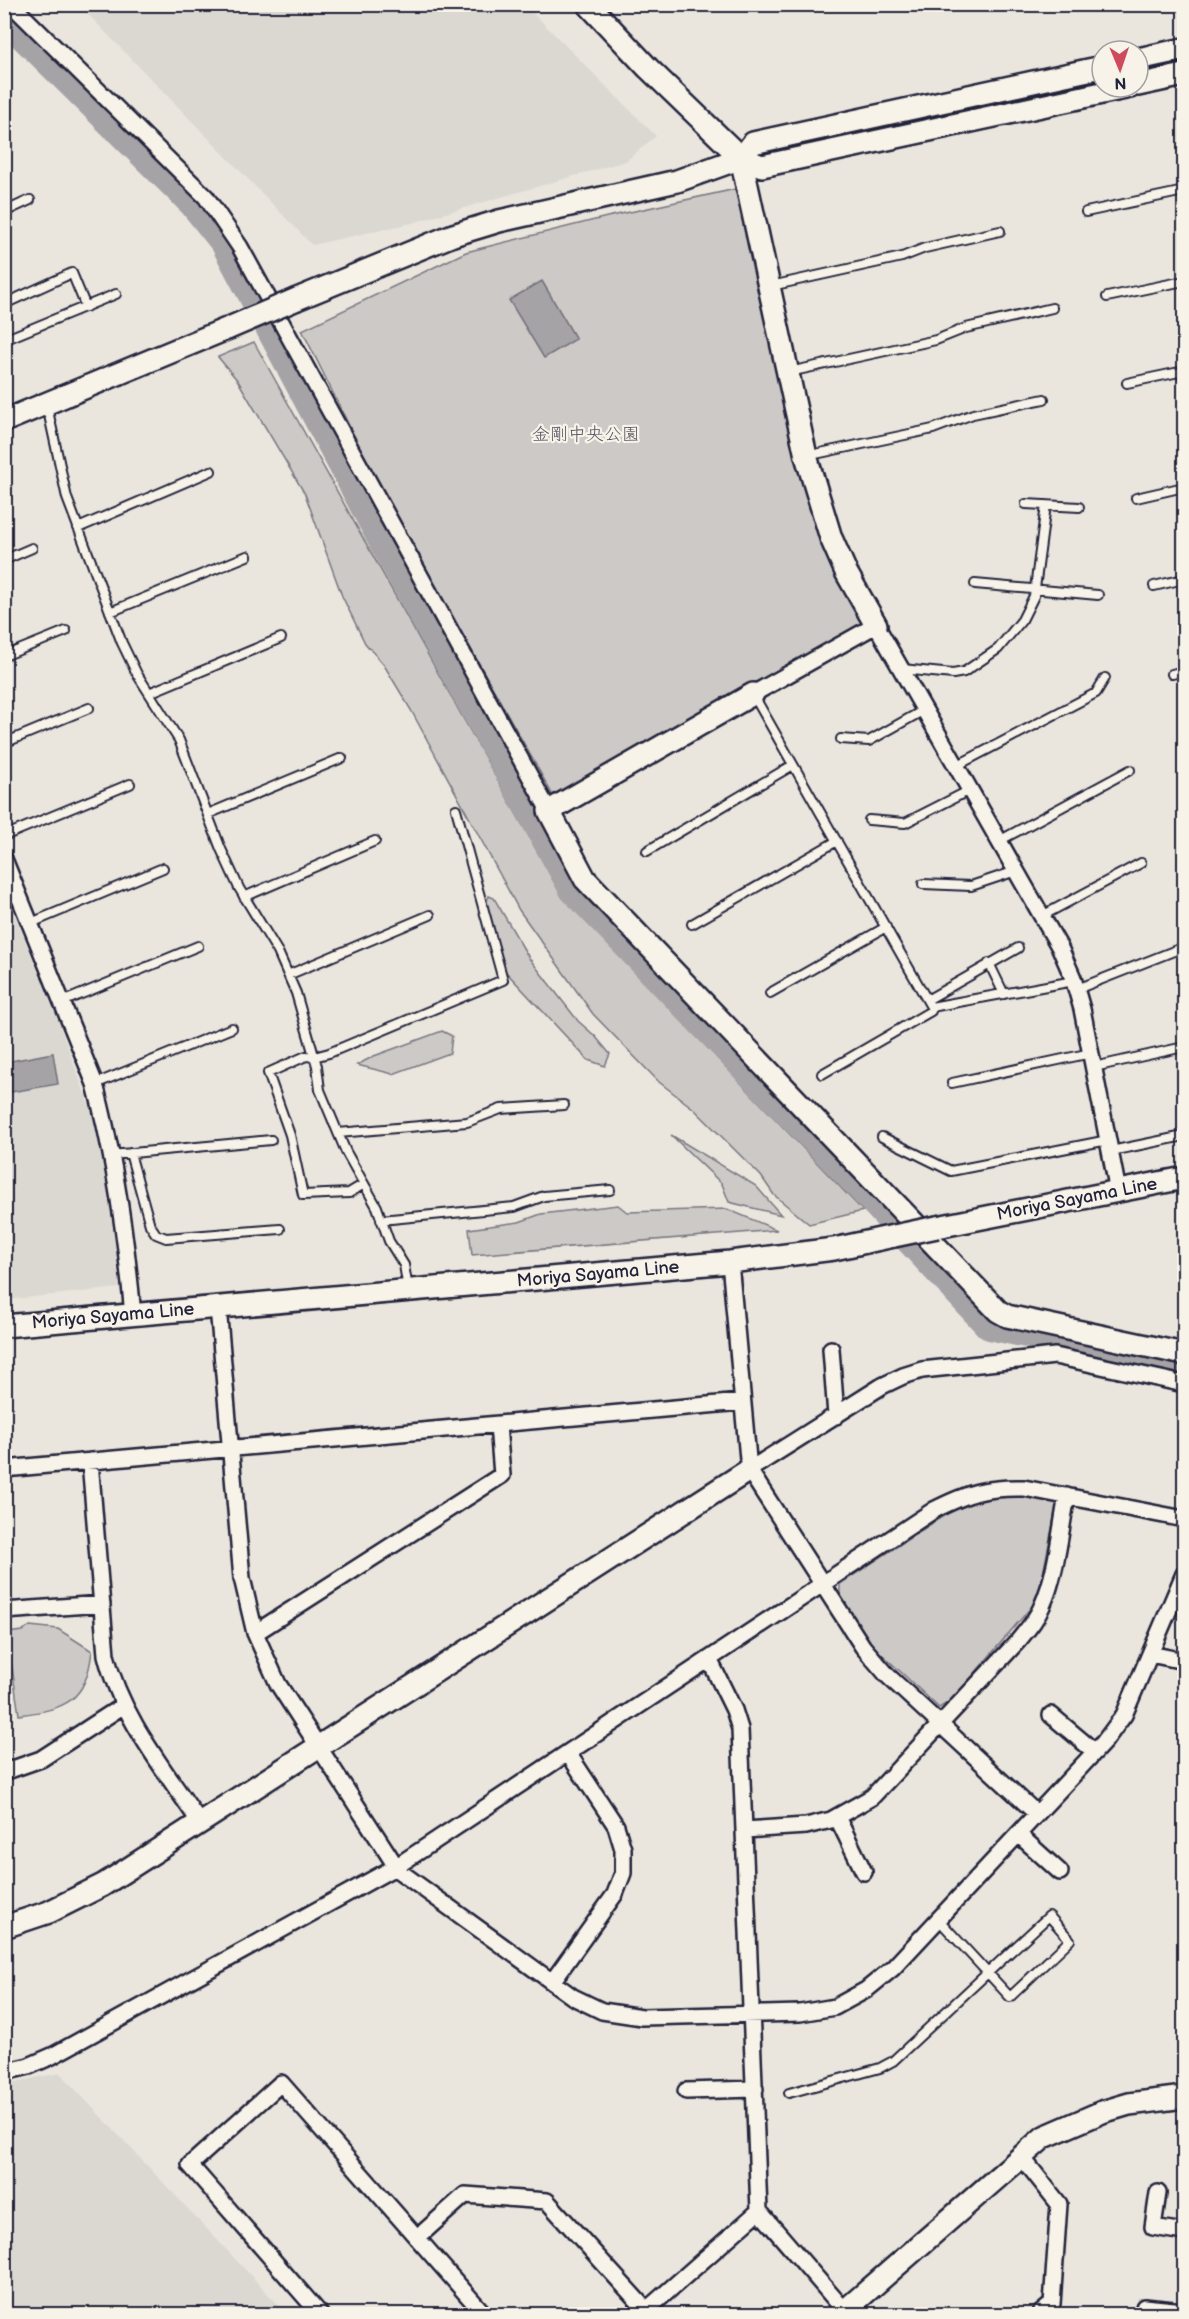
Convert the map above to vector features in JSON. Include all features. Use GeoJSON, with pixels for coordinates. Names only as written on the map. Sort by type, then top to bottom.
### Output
{"type":"FeatureCollection","features":[{"type":"Feature","properties":{"kind":"street"},"geometry":{"type":"LineString","coordinates":[[12,4],[206,197],[223,219],[252,267],[585,879],[998,1311],[1007,1316],[1185,1354]]}},
{"type":"Feature","properties":{"kind":"street"},"geometry":{"type":"LineString","coordinates":[[588,4],[648,68],[741,158],[762,166],[1090,96]]}},
{"type":"Feature","properties":{"kind":"street"},"geometry":{"type":"LineString","coordinates":[[1150,56],[1185,49]]}},
{"type":"Feature","properties":{"kind":"street"},"geometry":{"type":"LineString","coordinates":[[4,421],[453,235],[499,221],[676,182],[741,158],[753,143],[1090,70]]}},
{"type":"Feature","properties":{"kind":"street"},"geometry":{"type":"LineString","coordinates":[[1150,82],[1185,75]]}},
{"type":"Feature","properties":{"kind":"street"},"geometry":{"type":"LineString","coordinates":[[741,158],[806,456],[831,538],[846,572],[1060,948],[1076,985],[1118,1191]]}},
{"type":"Feature","properties":{"kind":"street"},"geometry":{"type":"LineString","coordinates":[[549,811],[876,625]]}},
{"type":"Feature","properties":{"kind":"street"},"geometry":{"type":"LineString","coordinates":[[4,859],[95,1084],[111,1155],[133,1315]]}},
{"type":"Feature","properties":{"kind":"street","name":"Moriya Sayama Line"},"geometry":{"type":"LineString","coordinates":[[4,1326],[730,1262],[834,1248],[1185,1178]]}},
{"type":"Feature","properties":{"kind":"street"},"geometry":{"type":"LineString","coordinates":[[730,1262],[749,1470],[874,1660],[888,1676],[1037,1814]]}},
{"type":"Feature","properties":{"kind":"street"},"geometry":{"type":"LineString","coordinates":[[218,1307],[242,1578],[255,1633],[278,1684],[399,1871],[573,1997],[602,2011],[642,2017],[800,2013],[835,2007],[866,1990],[894,1968],[1095,1752],[1124,1714],[1185,1574]]}},
{"type":"Feature","properties":{"kind":"street"},"geometry":{"type":"LineString","coordinates":[[831,1349],[836,1416]]}},
{"type":"Feature","properties":{"kind":"street"},"geometry":{"type":"LineString","coordinates":[[4,1927],[49,1912],[103,1885],[749,1470],[882,1386],[903,1376],[922,1370],[1055,1356],[1185,1384]]}},
{"type":"Feature","properties":{"kind":"street"},"geometry":{"type":"LineString","coordinates":[[4,1469],[741,1402]]}},
{"type":"Feature","properties":{"kind":"street"},"geometry":{"type":"LineString","coordinates":[[255,1633],[502,1475],[498,1425]]}},
{"type":"Feature","properties":{"kind":"street"},"geometry":{"type":"LineString","coordinates":[[90,1461],[106,1655],[112,1677],[124,1705],[200,1823]]}},
{"type":"Feature","properties":{"kind":"street"},"geometry":{"type":"LineString","coordinates":[[4,2072],[29,2066],[52,2056],[396,1867],[934,1510],[977,1491],[1000,1487],[1024,1488],[1185,1519]]}},
{"type":"Feature","properties":{"kind":"street"},"geometry":{"type":"LineString","coordinates":[[745,1830],[806,1826],[837,1817],[872,1797],[1033,1624],[1043,1606],[1053,1569],[1066,1496]]}},
{"type":"Feature","properties":{"kind":"street"},"geometry":{"type":"LineString","coordinates":[[4,1611],[102,1604]]}},
{"type":"Feature","properties":{"kind":"street"},"geometry":{"type":"LineString","coordinates":[[1150,1654],[1185,1661]]}},
{"type":"Feature","properties":{"kind":"street"},"geometry":{"type":"LineString","coordinates":[[710,1659],[734,1710],[740,1729],[759,2211],[843,2313],[1044,2137],[1102,2112],[1128,2104],[1185,2097]]}},
{"type":"Feature","properties":{"kind":"street"},"geometry":{"type":"LineString","coordinates":[[4,1772],[41,1759],[124,1705]]}},
{"type":"Feature","properties":{"kind":"street"},"geometry":{"type":"LineString","coordinates":[[1051,1715],[1095,1752]]}},
{"type":"Feature","properties":{"kind":"street"},"geometry":{"type":"LineString","coordinates":[[552,1982],[615,1894],[622,1873],[623,1849],[616,1826],[568,1753]]}},
{"type":"Feature","properties":{"kind":"street"},"geometry":{"type":"LineString","coordinates":[[837,1817],[864,1872]]}},
{"type":"Feature","properties":{"kind":"street"},"geometry":{"type":"LineString","coordinates":[[1018,1834],[1060,1872]]}},
{"type":"Feature","properties":{"kind":"street"},"geometry":{"type":"LineString","coordinates":[[320,2314],[190,2164],[281,2083],[484,2314]]}},
{"type":"Feature","properties":{"kind":"street"},"geometry":{"type":"LineString","coordinates":[[686,2091],[755,2089]]}},
{"type":"Feature","properties":{"kind":"street"},"geometry":{"type":"LineString","coordinates":[[1021,2156],[1059,2204],[1052,2304],[1040,2314]]}},
{"type":"Feature","properties":{"kind":"street"},"geometry":{"type":"LineString","coordinates":[[1158,2193],[1154,2227],[1185,2232]]}},
{"type":"Feature","properties":{"kind":"street"},"geometry":{"type":"LineString","coordinates":[[417,2238],[465,2195],[547,2201],[644,2312],[759,2211]]}},
{"type":"Feature","properties":{"kind":"street"},"geometry":{"type":"LineString","coordinates":[[1144,2307],[1185,2311]]}},
{"type":"Feature","properties":{"kind":"lane"},"geometry":{"type":"LineString","coordinates":[[1086,212],[1185,191]]}},
{"type":"Feature","properties":{"kind":"lane"},"geometry":{"type":"LineString","coordinates":[[4,212],[30,200]]}},
{"type":"Feature","properties":{"kind":"lane"},"geometry":{"type":"LineString","coordinates":[[769,286],[902,257],[925,248],[1000,231]]}},
{"type":"Feature","properties":{"kind":"lane"},"geometry":{"type":"LineString","coordinates":[[4,304],[72,273],[86,307]]}},
{"type":"Feature","properties":{"kind":"lane"},"geometry":{"type":"LineString","coordinates":[[1107,297],[1185,280]]}},
{"type":"Feature","properties":{"kind":"lane"},"geometry":{"type":"LineString","coordinates":[[4,340],[116,294]]}},
{"type":"Feature","properties":{"kind":"lane"},"geometry":{"type":"LineString","coordinates":[[788,372],[936,340],[966,328],[1052,308]]}},
{"type":"Feature","properties":{"kind":"lane"},"geometry":{"type":"LineString","coordinates":[[1127,383],[1185,370]]}},
{"type":"Feature","properties":{"kind":"lane"},"geometry":{"type":"LineString","coordinates":[[806,456],[933,429],[973,414],[1044,399]]}},
{"type":"Feature","properties":{"kind":"lane"},"geometry":{"type":"LineString","coordinates":[[46,404],[67,498],[122,644],[179,740],[221,849],[244,897],[278,952],[296,993],[314,1057],[320,1090],[389,1241],[404,1265],[408,1290]]}},
{"type":"Feature","properties":{"kind":"lane"},"geometry":{"type":"LineString","coordinates":[[78,528],[211,471]]}},
{"type":"Feature","properties":{"kind":"lane"},"geometry":{"type":"LineString","coordinates":[[1136,498],[1185,487]]}},
{"type":"Feature","properties":{"kind":"lane"},"geometry":{"type":"LineString","coordinates":[[1026,504],[1079,507]]}},
{"type":"Feature","properties":{"kind":"lane"},"geometry":{"type":"LineString","coordinates":[[901,669],[953,674],[964,672],[998,649],[1022,620],[1035,590],[1046,505]]}},
{"type":"Feature","properties":{"kind":"lane"},"geometry":{"type":"LineString","coordinates":[[4,560],[32,548]]}},
{"type":"Feature","properties":{"kind":"lane"},"geometry":{"type":"LineString","coordinates":[[110,612],[247,556]]}},
{"type":"Feature","properties":{"kind":"lane"},"geometry":{"type":"LineString","coordinates":[[1154,586],[1185,579]]}},
{"type":"Feature","properties":{"kind":"lane"},"geometry":{"type":"LineString","coordinates":[[975,584],[1098,595]]}},
{"type":"Feature","properties":{"kind":"lane"},"geometry":{"type":"LineString","coordinates":[[4,656],[66,631]]}},
{"type":"Feature","properties":{"kind":"lane"},"geometry":{"type":"LineString","coordinates":[[150,693],[281,638]]}},
{"type":"Feature","properties":{"kind":"lane"},"geometry":{"type":"LineString","coordinates":[[1172,674],[1185,671]]}},
{"type":"Feature","properties":{"kind":"lane"},"geometry":{"type":"LineString","coordinates":[[956,766],[1096,693],[1105,678]]}},
{"type":"Feature","properties":{"kind":"lane"},"geometry":{"type":"LineString","coordinates":[[753,694],[886,927],[931,1011],[822,1074]]}},
{"type":"Feature","properties":{"kind":"lane"},"geometry":{"type":"LineString","coordinates":[[4,743],[89,708]]}},
{"type":"Feature","properties":{"kind":"lane"},"geometry":{"type":"LineString","coordinates":[[842,739],[869,741],[924,710]]}},
{"type":"Feature","properties":{"kind":"lane"},"geometry":{"type":"LineString","coordinates":[[207,813],[342,758]]}},
{"type":"Feature","properties":{"kind":"lane"},"geometry":{"type":"LineString","coordinates":[[646,851],[794,765]]}},
{"type":"Feature","properties":{"kind":"lane"},"geometry":{"type":"LineString","coordinates":[[999,841],[1130,770]]}},
{"type":"Feature","properties":{"kind":"lane"},"geometry":{"type":"LineString","coordinates":[[4,836],[130,784]]}},
{"type":"Feature","properties":{"kind":"lane"},"geometry":{"type":"LineString","coordinates":[[869,820],[905,823],[970,790]]}},
{"type":"Feature","properties":{"kind":"lane"},"geometry":{"type":"LineString","coordinates":[[364,1185],[349,1193],[303,1195],[290,1135],[268,1073],[306,1056],[314,1057],[340,1049],[503,980],[456,809]]}},
{"type":"Feature","properties":{"kind":"lane"},"geometry":{"type":"LineString","coordinates":[[244,897],[375,841]]}},
{"type":"Feature","properties":{"kind":"lane"},"geometry":{"type":"LineString","coordinates":[[692,924],[837,841]]}},
{"type":"Feature","properties":{"kind":"lane"},"geometry":{"type":"LineString","coordinates":[[1042,916],[1142,863]]}},
{"type":"Feature","properties":{"kind":"lane"},"geometry":{"type":"LineString","coordinates":[[31,923],[163,868]]}},
{"type":"Feature","properties":{"kind":"lane"},"geometry":{"type":"LineString","coordinates":[[923,884],[971,886],[1016,871]]}},
{"type":"Feature","properties":{"kind":"lane"},"geometry":{"type":"LineString","coordinates":[[4,901],[19,895]]}},
{"type":"Feature","properties":{"kind":"lane"},"geometry":{"type":"LineString","coordinates":[[288,975],[430,915]]}},
{"type":"Feature","properties":{"kind":"lane"},"geometry":{"type":"LineString","coordinates":[[770,993],[886,927]]}},
{"type":"Feature","properties":{"kind":"lane"},"geometry":{"type":"LineString","coordinates":[[62,1002],[198,946]]}},
{"type":"Feature","properties":{"kind":"lane"},"geometry":{"type":"LineString","coordinates":[[929,1004],[1076,985],[1185,947]]}},
{"type":"Feature","properties":{"kind":"lane"},"geometry":{"type":"LineString","coordinates":[[929,1004],[989,963],[1018,948]]}},
{"type":"Feature","properties":{"kind":"lane"},"geometry":{"type":"LineString","coordinates":[[989,963],[1004,994]]}},
{"type":"Feature","properties":{"kind":"lane"},"geometry":{"type":"LineString","coordinates":[[95,1084],[232,1028]]}},
{"type":"Feature","properties":{"kind":"lane"},"geometry":{"type":"LineString","coordinates":[[952,1083],[1185,1047]]}},
{"type":"Feature","properties":{"kind":"lane"},"geometry":{"type":"LineString","coordinates":[[338,1133],[467,1122],[501,1109],[564,1105]]}},
{"type":"Feature","properties":{"kind":"lane"},"geometry":{"type":"LineString","coordinates":[[882,1137],[951,1171],[1185,1136]]}},
{"type":"Feature","properties":{"kind":"lane"},"geometry":{"type":"LineString","coordinates":[[111,1155],[271,1140]]}},
{"type":"Feature","properties":{"kind":"lane"},"geometry":{"type":"LineString","coordinates":[[130,1154],[152,1231],[161,1237],[280,1229]]}},
{"type":"Feature","properties":{"kind":"lane"},"geometry":{"type":"LineString","coordinates":[[381,1220],[514,1207],[544,1196],[610,1190]]}},
{"type":"Feature","properties":{"kind":"lane"},"geometry":{"type":"LineString","coordinates":[[789,2093],[880,2068],[892,2061],[988,1973],[1049,1916],[1070,1940],[1010,1997],[988,1973],[939,1919]]}},
{"type":"Feature","properties":{"kind":"shaded area"},"geometry":{"type":"Polygon","coordinates":[[[79,5],[525,5],[656,136],[626,161],[412,223],[312,245],[79,5]]]}},
{"type":"Feature","properties":{"kind":"shaded area"},"geometry":{"type":"Polygon","coordinates":[[[542,281],[576,339],[544,358],[509,300],[542,281]]]}},
{"type":"Feature","properties":{"kind":"shaded area"},"geometry":{"type":"Polygon","coordinates":[[[11,906],[54,1010],[93,1116],[109,1196],[120,1288],[5,1300],[4,909],[11,906]]]}},
{"type":"Feature","properties":{"kind":"shaded area"},"geometry":{"type":"Polygon","coordinates":[[[53,1053],[58,1084],[5,1093],[5,1062],[53,1053]]]}},
{"type":"Feature","properties":{"kind":"shaded area"},"geometry":{"type":"Polygon","coordinates":[[[60,2073],[287,2314],[5,2314],[5,2084],[60,2073]]]}},
{"type":"Feature","properties":{"kind":"green space","name":"金剛中央公園"},"geometry":{"type":"Polygon","coordinates":[[[736,189],[864,623],[555,799],[374,476],[302,330],[466,252],[607,217],[736,189]]]}},
{"type":"Feature","properties":{"kind":"green space"},"geometry":{"type":"Polygon","coordinates":[[[254,342],[561,894],[863,1211],[809,1224],[774,1195],[761,1176],[694,1109],[659,1082],[593,1014],[519,910],[411,710],[384,665],[365,643],[342,596],[305,494],[238,381],[218,357],[254,342]]]}},
{"type":"Feature","properties":{"kind":"green space"},"geometry":{"type":"Polygon","coordinates":[[[489,896],[494,898],[529,958],[578,1021],[610,1054],[605,1066],[588,1060],[506,972],[486,903],[489,896]]]}},
{"type":"Feature","properties":{"kind":"green space"},"geometry":{"type":"Polygon","coordinates":[[[442,1031],[452,1036],[450,1053],[393,1074],[357,1065],[374,1056],[442,1031]]]}},
{"type":"Feature","properties":{"kind":"green space"},"geometry":{"type":"Polygon","coordinates":[[[671,1135],[756,1186],[781,1215],[729,1202],[722,1184],[671,1135]]]}},
{"type":"Feature","properties":{"kind":"green space"},"geometry":{"type":"Polygon","coordinates":[[[618,1205],[627,1212],[727,1209],[777,1230],[472,1255],[469,1229],[519,1222],[541,1214],[618,1205]]]}},
{"type":"Feature","properties":{"kind":"green space"},"geometry":{"type":"Polygon","coordinates":[[[1013,1493],[1057,1503],[1038,1599],[952,1700],[939,1708],[868,1641],[840,1594],[840,1584],[957,1507],[986,1495],[1013,1493]]]}},
{"type":"Feature","properties":{"kind":"green space"},"geometry":{"type":"Polygon","coordinates":[[[30,1626],[58,1629],[92,1651],[85,1682],[71,1700],[49,1710],[19,1715],[7,1633],[23,1631],[30,1626]]]}},
{"type":"Feature","properties":{"kind":"waterway"},"geometry":{"type":"LineString","coordinates":[[4,15],[194,202],[226,242],[387,546],[575,889],[854,1178],[990,1324],[1184,1366]]}}]}
